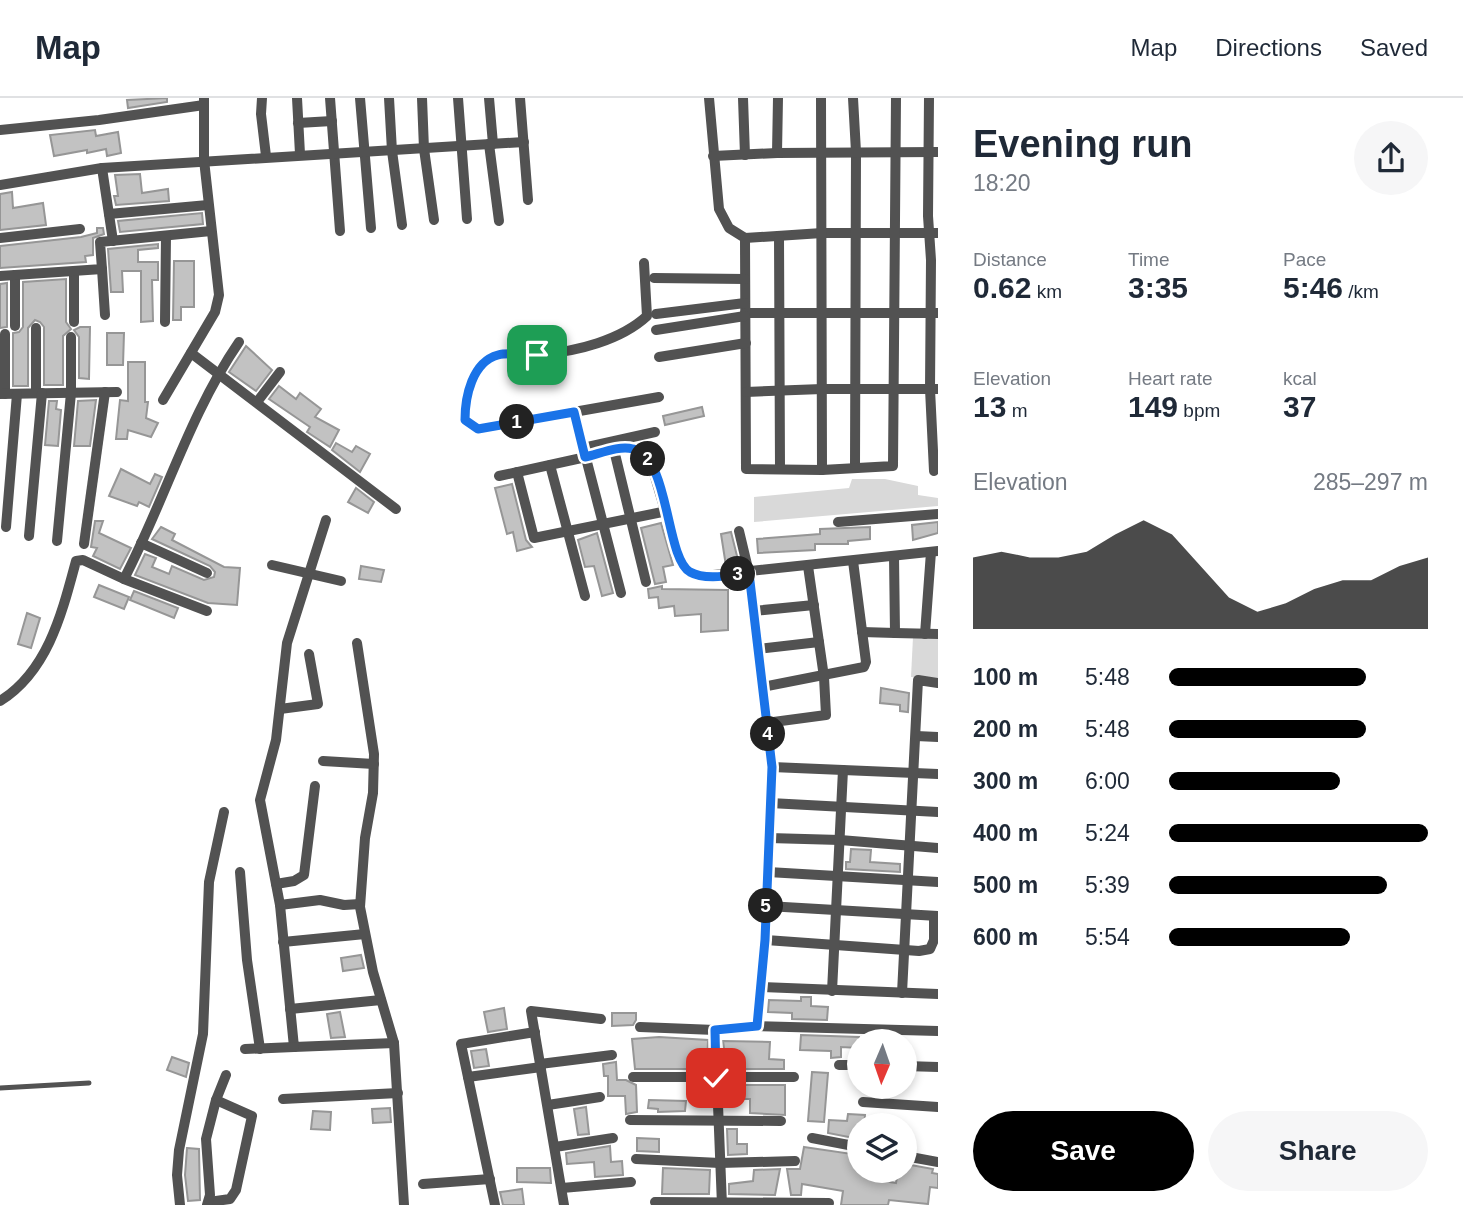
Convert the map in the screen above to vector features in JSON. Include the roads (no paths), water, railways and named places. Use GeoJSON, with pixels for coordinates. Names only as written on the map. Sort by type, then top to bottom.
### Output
{"type":"FeatureCollection","features":[{"type":"Feature","properties":{"kind":"street"},"geometry":{"type":"LineString","coordinates":[[262,98],[266,156]]}},
{"type":"Feature","properties":{"kind":"street"},"geometry":{"type":"LineString","coordinates":[[297,98],[300,154]]}},
{"type":"Feature","properties":{"kind":"street"},"geometry":{"type":"LineString","coordinates":[[330,98],[340,231]]}},
{"type":"Feature","properties":{"kind":"street"},"geometry":{"type":"LineString","coordinates":[[360,98],[371,228]]}},
{"type":"Feature","properties":{"kind":"street"},"geometry":{"type":"LineString","coordinates":[[389,98],[401,225]]}},
{"type":"Feature","properties":{"kind":"street"},"geometry":{"type":"LineString","coordinates":[[422,98],[424,149],[434,220]]}},
{"type":"Feature","properties":{"kind":"street"},"geometry":{"type":"LineString","coordinates":[[458,98],[467,219]]}},
{"type":"Feature","properties":{"kind":"street"},"geometry":{"type":"LineString","coordinates":[[489,98],[499,221]]}},
{"type":"Feature","properties":{"kind":"street"},"geometry":{"type":"LineString","coordinates":[[520,98],[528,200]]}},
{"type":"Feature","properties":{"kind":"street"},"geometry":{"type":"LineString","coordinates":[[709,98],[719,209],[729,228],[745,238],[822,233],[934,233]]}},
{"type":"Feature","properties":{"kind":"street"},"geometry":{"type":"LineString","coordinates":[[743,98],[745,155]]}},
{"type":"Feature","properties":{"kind":"street"},"geometry":{"type":"LineString","coordinates":[[777,153],[778,98]]}},
{"type":"Feature","properties":{"kind":"street"},"geometry":{"type":"LineString","coordinates":[[821,98],[822,470]]}},
{"type":"Feature","properties":{"kind":"street"},"geometry":{"type":"LineString","coordinates":[[853,98],[856,152],[855,468]]}},
{"type":"Feature","properties":{"kind":"street"},"geometry":{"type":"LineString","coordinates":[[745,238],[746,469],[822,470],[893,466],[896,98]]}},
{"type":"Feature","properties":{"kind":"street"},"geometry":{"type":"LineString","coordinates":[[929,98],[933,152],[934,471]]}},
{"type":"Feature","properties":{"kind":"street"},"geometry":{"type":"LineString","coordinates":[[0,130],[204,101],[204,160],[219,295],[215,312],[163,400]]}},
{"type":"Feature","properties":{"kind":"street"},"geometry":{"type":"LineString","coordinates":[[298,123],[332,121]]}},
{"type":"Feature","properties":{"kind":"street"},"geometry":{"type":"LineString","coordinates":[[0,185],[102,168],[524,142]]}},
{"type":"Feature","properties":{"kind":"street"},"geometry":{"type":"LineString","coordinates":[[713,156],[933,152]]}},
{"type":"Feature","properties":{"kind":"street"},"geometry":{"type":"LineString","coordinates":[[102,168],[113,241]]}},
{"type":"Feature","properties":{"kind":"street"},"geometry":{"type":"LineString","coordinates":[[109,214],[208,205]]}},
{"type":"Feature","properties":{"kind":"street"},"geometry":{"type":"LineString","coordinates":[[0,238],[80,229]]}},
{"type":"Feature","properties":{"kind":"street"},"geometry":{"type":"LineString","coordinates":[[106,315],[100,242],[211,231]]}},
{"type":"Feature","properties":{"kind":"street"},"geometry":{"type":"LineString","coordinates":[[165,322],[166,236]]}},
{"type":"Feature","properties":{"kind":"street"},"geometry":{"type":"LineString","coordinates":[[779,236],[780,469]]}},
{"type":"Feature","properties":{"kind":"street"},"geometry":{"type":"LineString","coordinates":[[644,263],[647,316],[632,330],[562,353],[497,355],[478,369],[465,398],[465,420],[478,429],[659,397]]}},
{"type":"Feature","properties":{"kind":"street"},"geometry":{"type":"LineString","coordinates":[[0,276],[102,270]]}},
{"type":"Feature","properties":{"kind":"street"},"geometry":{"type":"LineString","coordinates":[[74,272],[74,322]]}},
{"type":"Feature","properties":{"kind":"street"},"geometry":{"type":"LineString","coordinates":[[15,275],[15,326]]}},
{"type":"Feature","properties":{"kind":"street"},"geometry":{"type":"LineString","coordinates":[[654,278],[745,279]]}},
{"type":"Feature","properties":{"kind":"street"},"geometry":{"type":"LineString","coordinates":[[656,314],[745,311],[934,313]]}},
{"type":"Feature","properties":{"kind":"street"},"geometry":{"type":"LineString","coordinates":[[656,330],[745,311]]}},
{"type":"Feature","properties":{"kind":"street"},"geometry":{"type":"LineString","coordinates":[[29,536],[39,393],[36,328]]}},
{"type":"Feature","properties":{"kind":"street"},"geometry":{"type":"LineString","coordinates":[[5,334],[6,527]]}},
{"type":"Feature","properties":{"kind":"street"},"geometry":{"type":"LineString","coordinates":[[57,541],[71,393],[71,337]]}},
{"type":"Feature","properties":{"kind":"street"},"geometry":{"type":"LineString","coordinates":[[124,579],[197,413],[218,373],[239,342]]}},
{"type":"Feature","properties":{"kind":"street"},"geometry":{"type":"LineString","coordinates":[[659,357],[746,343]]}},
{"type":"Feature","properties":{"kind":"street"},"geometry":{"type":"LineString","coordinates":[[191,353],[396,509]]}},
{"type":"Feature","properties":{"kind":"street"},"geometry":{"type":"LineString","coordinates":[[257,402],[280,372]]}},
{"type":"Feature","properties":{"kind":"street"},"geometry":{"type":"LineString","coordinates":[[746,392],[934,389]]}},
{"type":"Feature","properties":{"kind":"street"},"geometry":{"type":"LineString","coordinates":[[7,394],[111,392],[84,544]]}},
{"type":"Feature","properties":{"kind":"street"},"geometry":{"type":"LineString","coordinates":[[574,412],[621,593]]}},
{"type":"Feature","properties":{"kind":"street"},"geometry":{"type":"LineString","coordinates":[[499,476],[550,465],[584,452],[655,432]]}},
{"type":"Feature","properties":{"kind":"street"},"geometry":{"type":"LineString","coordinates":[[584,452],[631,448],[643,452],[651,463],[667,511],[676,552],[685,569],[704,576],[934,552],[925,634]]}},
{"type":"Feature","properties":{"kind":"street"},"geometry":{"type":"LineString","coordinates":[[614,450],[646,582]]}},
{"type":"Feature","properties":{"kind":"street"},"geometry":{"type":"LineString","coordinates":[[550,465],[585,596]]}},
{"type":"Feature","properties":{"kind":"street"},"geometry":{"type":"LineString","coordinates":[[517,472],[534,538],[667,511]]}},
{"type":"Feature","properties":{"kind":"street"},"geometry":{"type":"LineString","coordinates":[[838,522],[938,514]]}},
{"type":"Feature","properties":{"kind":"street"},"geometry":{"type":"LineString","coordinates":[[294,1047],[280,905],[260,814],[260,800],[276,740],[287,643],[326,520]]}},
{"type":"Feature","properties":{"kind":"street"},"geometry":{"type":"LineString","coordinates":[[739,531],[749,573],[772,767],[765,940],[757,1026]]}},
{"type":"Feature","properties":{"kind":"street"},"geometry":{"type":"LineString","coordinates":[[141,544],[207,573]]}},
{"type":"Feature","properties":{"kind":"street"},"geometry":{"type":"LineString","coordinates":[[894,556],[895,633]]}},
{"type":"Feature","properties":{"kind":"street"},"geometry":{"type":"LineString","coordinates":[[0,702],[21,688],[47,648],[64,607],[76,561],[83,560],[207,611]]}},
{"type":"Feature","properties":{"kind":"street"},"geometry":{"type":"LineString","coordinates":[[762,687],[824,677],[864,667],[866,662],[853,561]]}},
{"type":"Feature","properties":{"kind":"street"},"geometry":{"type":"LineString","coordinates":[[272,565],[341,581]]}},
{"type":"Feature","properties":{"kind":"street"},"geometry":{"type":"LineString","coordinates":[[766,723],[826,715],[824,677],[808,566]]}},
{"type":"Feature","properties":{"kind":"street"},"geometry":{"type":"LineString","coordinates":[[753,611],[814,605]]}},
{"type":"Feature","properties":{"kind":"street"},"geometry":{"type":"LineString","coordinates":[[862,632],[938,634]]}},
{"type":"Feature","properties":{"kind":"street"},"geometry":{"type":"LineString","coordinates":[[758,649],[819,642]]}},
{"type":"Feature","properties":{"kind":"street"},"geometry":{"type":"LineString","coordinates":[[357,643],[374,764],[360,904],[381,1000],[394,1043],[404,1205]]}},
{"type":"Feature","properties":{"kind":"street"},"geometry":{"type":"LineString","coordinates":[[279,709],[318,704],[309,654]]}},
{"type":"Feature","properties":{"kind":"street"},"geometry":{"type":"LineString","coordinates":[[902,993],[918,680],[938,683]]}},
{"type":"Feature","properties":{"kind":"street"},"geometry":{"type":"LineString","coordinates":[[916,736],[938,737]]}},
{"type":"Feature","properties":{"kind":"street"},"geometry":{"type":"LineString","coordinates":[[323,761],[374,764]]}},
{"type":"Feature","properties":{"kind":"street"},"geometry":{"type":"LineString","coordinates":[[772,767],[938,775]]}},
{"type":"Feature","properties":{"kind":"street"},"geometry":{"type":"LineString","coordinates":[[832,991],[844,770]]}},
{"type":"Feature","properties":{"kind":"street"},"geometry":{"type":"LineString","coordinates":[[276,884],[295,881],[304,875],[315,786]]}},
{"type":"Feature","properties":{"kind":"street"},"geometry":{"type":"LineString","coordinates":[[770,803],[938,813]]}},
{"type":"Feature","properties":{"kind":"street"},"geometry":{"type":"LineString","coordinates":[[180,1205],[177,1175],[179,1150],[203,1034],[209,882],[224,812]]}},
{"type":"Feature","properties":{"kind":"street"},"geometry":{"type":"LineString","coordinates":[[769,838],[840,840],[938,848]]}},
{"type":"Feature","properties":{"kind":"street"},"geometry":{"type":"LineString","coordinates":[[240,872],[247,960],[260,1049]]}},
{"type":"Feature","properties":{"kind":"street"},"geometry":{"type":"LineString","coordinates":[[768,872],[938,882]]}},
{"type":"Feature","properties":{"kind":"street"},"geometry":{"type":"LineString","coordinates":[[280,905],[320,900],[360,904]]}},
{"type":"Feature","properties":{"kind":"street"},"geometry":{"type":"LineString","coordinates":[[765,940],[905,950],[930,949],[934,940],[936,916],[766,906]]}},
{"type":"Feature","properties":{"kind":"street"},"geometry":{"type":"LineString","coordinates":[[283,942],[365,934]]}},
{"type":"Feature","properties":{"kind":"street"},"geometry":{"type":"LineString","coordinates":[[760,987],[938,994]]}},
{"type":"Feature","properties":{"kind":"street"},"geometry":{"type":"LineString","coordinates":[[290,1009],[381,1000]]}},
{"type":"Feature","properties":{"kind":"street"},"geometry":{"type":"LineString","coordinates":[[564,1205],[531,1011],[601,1019]]}},
{"type":"Feature","properties":{"kind":"street"},"geometry":{"type":"LineString","coordinates":[[640,1027],[715,1030],[757,1026],[938,1031]]}},
{"type":"Feature","properties":{"kind":"street"},"geometry":{"type":"LineString","coordinates":[[715,1030],[721,1204]]}},
{"type":"Feature","properties":{"kind":"street"},"geometry":{"type":"LineString","coordinates":[[495,1205],[461,1044],[535,1032]]}},
{"type":"Feature","properties":{"kind":"street"},"geometry":{"type":"LineString","coordinates":[[245,1049],[394,1043]]}},
{"type":"Feature","properties":{"kind":"street"},"geometry":{"type":"LineString","coordinates":[[468,1077],[612,1055]]}},
{"type":"Feature","properties":{"kind":"street"},"geometry":{"type":"LineString","coordinates":[[839,1065],[847,1065]]}},
{"type":"Feature","properties":{"kind":"street"},"geometry":{"type":"LineString","coordinates":[[917,1066],[938,1067]]}},
{"type":"Feature","properties":{"kind":"street"},"geometry":{"type":"LineString","coordinates":[[216,1100],[252,1116],[236,1190],[230,1199],[208,1204],[206,1139],[216,1100],[226,1075]]}},
{"type":"Feature","properties":{"kind":"street"},"geometry":{"type":"LineString","coordinates":[[634,1077],[794,1077]]}},
{"type":"Feature","properties":{"kind":"street"},"geometry":{"type":"LineString","coordinates":[[283,1098],[398,1093]]}},
{"type":"Feature","properties":{"kind":"street"},"geometry":{"type":"LineString","coordinates":[[548,1105],[600,1097]]}},
{"type":"Feature","properties":{"kind":"street"},"geometry":{"type":"LineString","coordinates":[[863,1102],[938,1107]]}},
{"type":"Feature","properties":{"kind":"street"},"geometry":{"type":"LineString","coordinates":[[630,1120],[781,1121]]}},
{"type":"Feature","properties":{"kind":"street"},"geometry":{"type":"LineString","coordinates":[[555,1147],[613,1138]]}},
{"type":"Feature","properties":{"kind":"street"},"geometry":{"type":"LineString","coordinates":[[812,1138],[847,1145]]}},
{"type":"Feature","properties":{"kind":"street"},"geometry":{"type":"LineString","coordinates":[[917,1158],[938,1162]]}},
{"type":"Feature","properties":{"kind":"street"},"geometry":{"type":"LineString","coordinates":[[636,1159],[720,1163],[795,1161]]}},
{"type":"Feature","properties":{"kind":"street"},"geometry":{"type":"LineString","coordinates":[[423,1184],[490,1180]]}},
{"type":"Feature","properties":{"kind":"street"},"geometry":{"type":"LineString","coordinates":[[562,1188],[631,1182]]}},
{"type":"Feature","properties":{"kind":"street"},"geometry":{"type":"LineString","coordinates":[[655,1202],[829,1203]]}},
{"type":"Feature","properties":{"kind":"lane"},"geometry":{"type":"LineString","coordinates":[[0,1088],[89,1083]]}}]}
